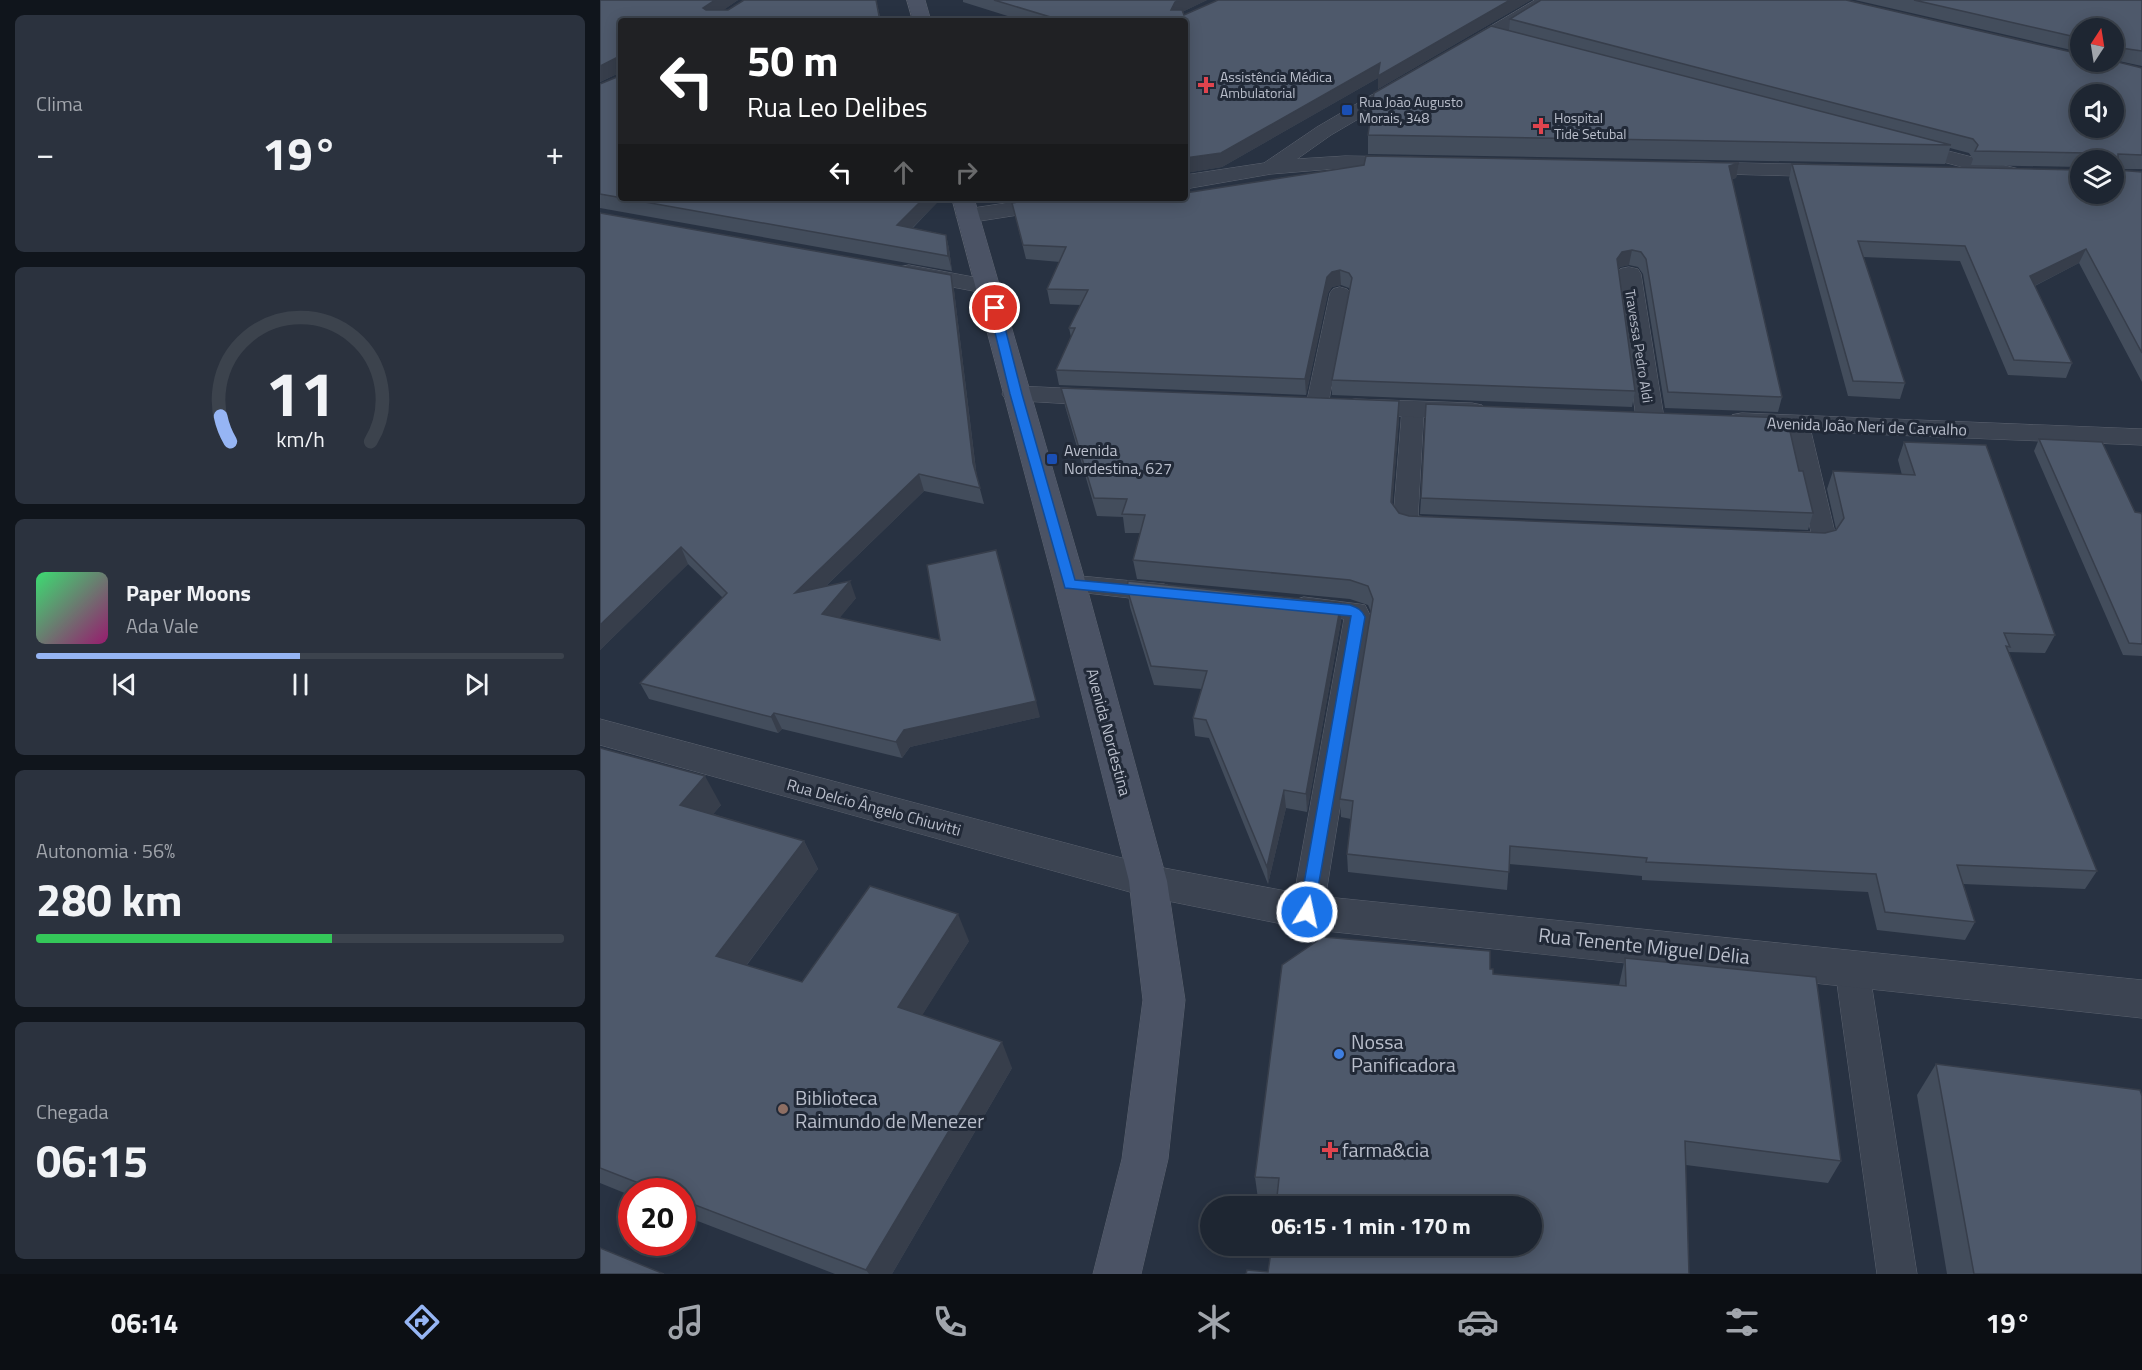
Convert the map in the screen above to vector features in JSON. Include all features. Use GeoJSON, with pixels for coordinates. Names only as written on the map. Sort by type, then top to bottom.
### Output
{"type":"FeatureCollection","features":[{"type":"Feature","properties":{"kind":"main road"},"geometry":{"type":"LineString","coordinates":[[916,0],[921,18]]}},
{"type":"Feature","properties":{"kind":"main road","name":"Avenida Nordestina"},"geometry":{"type":"LineString","coordinates":[[965,207],[1070,584],[1148,881],[1164,1000],[1145,1159],[1117,1274]]}},
{"type":"Feature","properties":{"kind":"street"},"geometry":{"type":"LineString","coordinates":[[1448,59],[1547,0]]}},
{"type":"Feature","properties":{"kind":"street"},"geometry":{"type":"LineString","coordinates":[[1489,35],[1512,42]]}},
{"type":"Feature","properties":{"kind":"street"},"geometry":{"type":"LineString","coordinates":[[1270,168],[1324,130],[1427,71]]}},
{"type":"Feature","properties":{"kind":"street"},"geometry":{"type":"LineString","coordinates":[[1324,130],[1324,142],[1345,162]]}},
{"type":"Feature","properties":{"kind":"street"},"geometry":{"type":"LineString","coordinates":[[1883,140],[2011,174]]}},
{"type":"Feature","properties":{"kind":"street"},"geometry":{"type":"LineString","coordinates":[[1188,182],[1270,168],[1345,162],[1428,164]]}},
{"type":"Feature","properties":{"kind":"street"},"geometry":{"type":"LineString","coordinates":[[1666,168],[1856,171]]}},
{"type":"Feature","properties":{"kind":"street"},"geometry":{"type":"LineString","coordinates":[[1928,172],[2034,174]]}},
{"type":"Feature","properties":{"kind":"street"},"geometry":{"type":"LineString","coordinates":[[965,207],[1043,201]]}},
{"type":"Feature","properties":{"kind":"street"},"geometry":{"type":"LineString","coordinates":[[888,268],[989,287]]}},
{"type":"Feature","properties":{"kind":"street","name":"Travessa Pedro Aldi"},"geometry":{"type":"LineString","coordinates":[[1629,274],[1650,418]]}},
{"type":"Feature","properties":{"kind":"street"},"geometry":{"type":"LineString","coordinates":[[1016,394],[1132,399]]}},
{"type":"Feature","properties":{"kind":"street"},"geometry":{"type":"LineString","coordinates":[[1306,405],[1496,412]]}},
{"type":"Feature","properties":{"kind":"street","name":"Avenida João Neri de Carvalho"},"geometry":{"type":"LineString","coordinates":[[1719,420],[2142,437]]}},
{"type":"Feature","properties":{"kind":"street","name":"Rua Delcio Ângelo Chiuvitti"},"geometry":{"type":"LineString","coordinates":[[600,732],[1148,881]]}},
{"type":"Feature","properties":{"kind":"street","name":"Rua Tenente Miguel Délia"},"geometry":{"type":"LineString","coordinates":[[1148,881],[1307,912],[2142,999]]}},
{"type":"Feature","properties":{"kind":"lane"},"geometry":{"type":"LineString","coordinates":[[1306,405],[1340,293]]}},
{"type":"Feature","properties":{"kind":"lane"},"geometry":{"type":"LineString","coordinates":[[1413,409],[1405,521],[1412,524],[1458,526]]}},
{"type":"Feature","properties":{"kind":"lane"},"geometry":{"type":"LineString","coordinates":[[1774,540],[1819,541],[1824,537],[1798,423]]}},
{"type":"Feature","properties":{"kind":"lane"},"geometry":{"type":"LineString","coordinates":[[1070,584],[1187,595]]}},
{"type":"Feature","properties":{"kind":"lane"},"geometry":{"type":"LineString","coordinates":[[1280,603],[1350,610],[1356,612],[1358,617],[1307,912]]}},
{"type":"Feature","properties":{"kind":"lane"},"geometry":{"type":"LineString","coordinates":[[1852,969],[1897,1274]]}},
{"type":"Feature","properties":{"kind":"building"},"geometry":{"type":"Polygon","coordinates":[[[600,0],[715,0],[703,8],[728,10],[744,0],[876,0],[879,18],[618,18],[618,197],[600,194],[600,84],[617,77],[616,58],[600,66],[600,0]]]}},
{"type":"Feature","properties":{"kind":"building"},"geometry":{"type":"Polygon","coordinates":[[[994,0],[1180,0],[1175,2],[1171,10],[1182,10],[1184,15],[1218,0],[1510,0],[1378,76],[1380,63],[1221,153],[1188,158],[1188,18],[1054,18],[994,0]]]}},
{"type":"Feature","properties":{"kind":"building"},"geometry":{"type":"Polygon","coordinates":[[[1541,0],[1846,0],[2070,52],[2070,72],[2124,72],[2124,64],[2142,68],[2142,155],[2124,154],[2124,150],[2070,150],[2070,153],[1975,151],[1978,145],[1973,139],[1510,19],[1541,0]]]}},
{"type":"Feature","properties":{"kind":"building"},"geometry":{"type":"Polygon","coordinates":[[[1914,0],[2142,0],[2142,51],[2124,48],[2124,18],[2070,18],[2070,36],[1914,0]]]}},
{"type":"Feature","properties":{"kind":"building"},"geometry":{"type":"Polygon","coordinates":[[[1491,26],[1951,145],[1368,135],[1374,93],[1491,26]]]}},
{"type":"Feature","properties":{"kind":"building"},"geometry":{"type":"Polygon","coordinates":[[[1366,156],[1739,163],[1729,166],[1782,397],[1668,392],[1646,259],[1641,252],[1632,250],[1622,252],[1617,259],[1635,391],[1332,380],[1352,278],[1349,273],[1340,270],[1332,272],[1327,277],[1305,379],[1056,370],[1075,328],[1069,328],[1088,290],[1047,289],[1066,247],[1023,245],[1012,203],[1024,201],[1188,201],[1188,193],[1364,165],[1366,156]]]}},
{"type":"Feature","properties":{"kind":"building"},"geometry":{"type":"Polygon","coordinates":[[[1792,164],[2070,170],[2070,204],[2124,204],[2124,170],[2142,172],[2142,353],[2086,249],[2030,276],[2072,363],[2014,360],[1965,246],[1858,241],[1905,383],[1853,381],[1792,164]]]}},
{"type":"Feature","properties":{"kind":"building"},"geometry":{"type":"Polygon","coordinates":[[[639,201],[921,201],[897,225],[946,235],[948,256],[639,201]]]}},
{"type":"Feature","properties":{"kind":"building"},"geometry":{"type":"Polygon","coordinates":[[[600,213],[951,275],[973,463],[980,488],[919,474],[795,593],[850,581],[822,614],[940,640],[927,565],[996,550],[1036,701],[904,730],[896,742],[774,713],[771,717],[640,683],[727,593],[681,547],[600,625],[600,213]]]}},
{"type":"Feature","properties":{"kind":"building"},"geometry":{"type":"Polygon","coordinates":[[[1061,388],[1399,401],[1391,502],[1399,513],[1409,516],[1825,533],[1836,530],[1844,518],[1833,471],[1915,475],[1904,442],[1986,445],[2055,635],[2004,633],[2010,647],[2006,646],[2097,871],[1957,865],[1975,922],[1885,912],[1876,874],[1646,862],[1647,858],[1510,846],[1509,872],[1347,854],[1353,801],[1340,799],[1373,599],[1368,586],[1350,580],[1133,560],[1145,515],[1122,514],[1127,499],[1094,498],[1061,388]]]}},
{"type":"Feature","properties":{"kind":"building"},"geometry":{"type":"Polygon","coordinates":[[[1426,404],[1787,418],[1799,471],[1803,471],[1813,513],[1421,498],[1426,404]]]}},
{"type":"Feature","properties":{"kind":"building"},"geometry":{"type":"Polygon","coordinates":[[[2039,439],[2102,442],[2135,512],[2141,513],[2142,644],[2129,643],[2039,439]]]}},
{"type":"Feature","properties":{"kind":"building"},"geometry":{"type":"Polygon","coordinates":[[[1128,581],[1341,603],[1306,794],[1284,790],[1267,867],[1206,720],[1193,718],[1207,671],[1151,666],[1127,589],[1128,581]]]}},
{"type":"Feature","properties":{"kind":"building"},"geometry":{"type":"Polygon","coordinates":[[[600,748],[705,776],[680,805],[804,841],[716,956],[802,982],[870,886],[958,914],[898,1007],[1002,1042],[866,1270],[696,1205],[696,1178],[626,1178],[600,1168],[600,748]]]}},
{"type":"Feature","properties":{"kind":"building"},"geometry":{"type":"Polygon","coordinates":[[[1323,937],[1490,951],[1490,969],[1493,969],[1493,974],[1626,986],[1625,958],[1816,977],[1841,1161],[1685,1141],[1689,1274],[1246,1274],[1247,1270],[1268,1272],[1270,1256],[1542,1256],[1542,1196],[1277,1196],[1279,1178],[1255,1177],[1282,965],[1323,937]]]}},
{"type":"Feature","properties":{"kind":"building"},"geometry":{"type":"Polygon","coordinates":[[[1936,1064],[2140,1090],[2142,1096],[2142,1274],[1974,1274],[1936,1064]]]}},
{"type":"Feature","properties":{"kind":"building"},"geometry":{"type":"Polygon","coordinates":[[[600,1248],[664,1274],[600,1274],[600,1248]]]}},
{"type":"Feature","properties":{"kind":"place","name":"Assistência Médica Ambulatorial"},"geometry":{"type":"Point","coordinates":[1206,85]}},
{"type":"Feature","properties":{"kind":"place","name":"Rua João Augusto Morais, 348"},"geometry":{"type":"Point","coordinates":[1347,110]}},
{"type":"Feature","properties":{"kind":"place","name":"Hospital Tide Setubal"},"geometry":{"type":"Point","coordinates":[1541,126]}},
{"type":"Feature","properties":{"kind":"place","name":"Avenida Nordestina, 627"},"geometry":{"type":"Point","coordinates":[1052,459]}},
{"type":"Feature","properties":{"kind":"place","name":"Nossa Panificadora"},"geometry":{"type":"Point","coordinates":[1339,1054]}},
{"type":"Feature","properties":{"kind":"place","name":"Biblioteca Raimundo de Menezer"},"geometry":{"type":"Point","coordinates":[783,1109]}},
{"type":"Feature","properties":{"kind":"place","name":"farma&cia"},"geometry":{"type":"Point","coordinates":[1330,1150]}},
{"type":"Feature","properties":{"kind":"route"},"geometry":{"type":"LineString","coordinates":[[995,308],[1016,394],[1070,584],[1350,610],[1357,613],[1351,663],[1307,912]]}}]}
